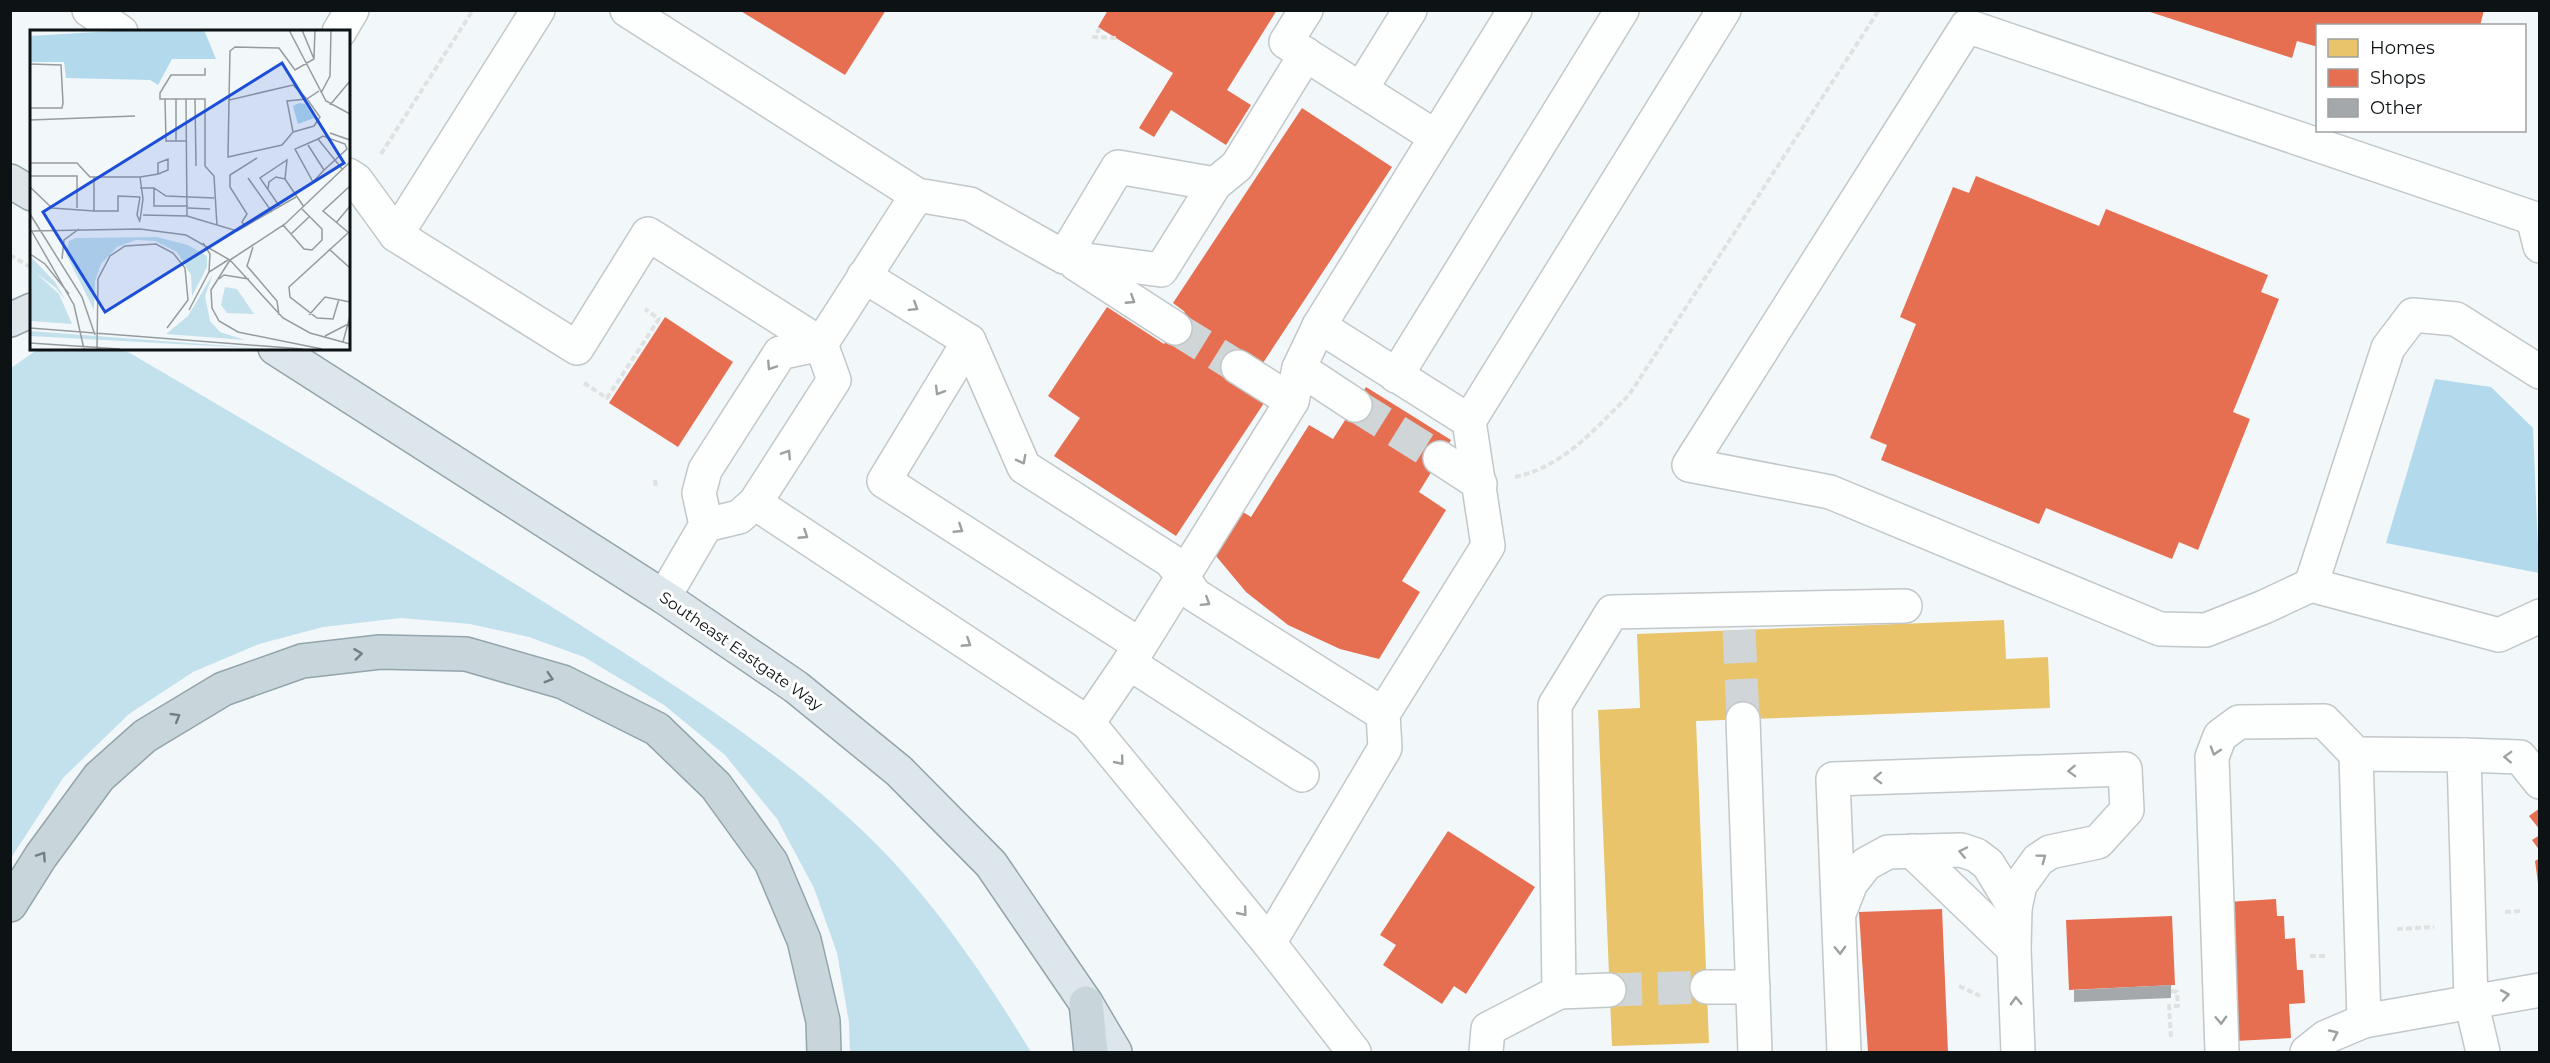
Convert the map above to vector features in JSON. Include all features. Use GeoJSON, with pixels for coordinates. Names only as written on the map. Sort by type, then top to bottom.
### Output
{"type":"FeatureCollection","features":[{"type":"Feature","properties":{"kind":"highway"},"geometry":{"type":"LineString","coordinates":[[10,905],[41,856],[99,777],[145,736],[223,689],[302,661],[380,651],[466,654],[563,682],[657,729],[716,786],[771,862],[804,940],[824,1021],[824,1053]]}},
{"type":"Feature","properties":{"kind":"highway"},"geometry":{"type":"LineString","coordinates":[[1086,1003],[1091,1053]]}},
{"type":"Feature","properties":{"kind":"main road"},"geometry":{"type":"LineString","coordinates":[[10,181],[30,193]]}},
{"type":"Feature","properties":{"kind":"main road"},"geometry":{"type":"LineString","coordinates":[[10,320],[30,311]]}},
{"type":"Feature","properties":{"kind":"main road","name":"Southeast Eastgate Way"},"geometry":{"type":"LineString","coordinates":[[278,350],[664,597],[796,687],[899,771],[991,864],[1086,1003],[1115,1053]]}},
{"type":"Feature","properties":{"kind":"lane"},"geometry":{"type":"LineString","coordinates":[[89,10],[118,30]]}},
{"type":"Feature","properties":{"kind":"lane"},"geometry":{"type":"LineString","coordinates":[[340,30],[352,10]]}},
{"type":"Feature","properties":{"kind":"lane"},"geometry":{"type":"LineString","coordinates":[[396,235],[538,10]]}},
{"type":"Feature","properties":{"kind":"lane"},"geometry":{"type":"LineString","coordinates":[[627,10],[917,195],[970,204],[1064,257],[1175,328]]}},
{"type":"Feature","properties":{"kind":"lane"},"geometry":{"type":"LineString","coordinates":[[1306,10],[1287,42],[1436,137]]}},
{"type":"Feature","properties":{"kind":"lane"},"geometry":{"type":"LineString","coordinates":[[1361,89],[1410,10]]}},
{"type":"Feature","properties":{"kind":"lane"},"geometry":{"type":"LineString","coordinates":[[1088,723],[1135,654],[1292,401],[1299,368],[1319,326],[1515,10]]}},
{"type":"Feature","properties":{"kind":"lane"},"geometry":{"type":"LineString","coordinates":[[1396,376],[1622,10]]}},
{"type":"Feature","properties":{"kind":"lane"},"geometry":{"type":"LineString","coordinates":[[1269,943],[1385,748],[1383,714],[1488,546],[1469,421],[1724,10]]}},
{"type":"Feature","properties":{"kind":"lane"},"geometry":{"type":"LineString","coordinates":[[2537,225],[1972,18],[1689,465],[1830,492],[2160,628],[2206,630],[2311,585],[2499,635],[2540,616]]}},
{"type":"Feature","properties":{"kind":"lane"},"geometry":{"type":"LineString","coordinates":[[1064,257],[1161,270],[1215,184],[1237,166],[1306,54]]}},
{"type":"Feature","properties":{"kind":"lane"},"geometry":{"type":"LineString","coordinates":[[1064,257],[1118,167],[1215,184]]}},
{"type":"Feature","properties":{"kind":"lane"},"geometry":{"type":"LineString","coordinates":[[350,177],[356,180],[396,235],[577,348],[648,234],[821,344],[834,380],[756,503],[739,517],[706,525]]}},
{"type":"Feature","properties":{"kind":"lane"},"geometry":{"type":"LineString","coordinates":[[664,597],[706,525],[699,494],[705,470],[780,353],[821,344],[917,195]]}},
{"type":"Feature","properties":{"kind":"lane"},"geometry":{"type":"LineString","coordinates":[[864,276],[969,341],[1024,467],[1171,561],[1195,595],[1383,714]]}},
{"type":"Feature","properties":{"kind":"lane"},"geometry":{"type":"LineString","coordinates":[[2311,585],[2388,348],[2413,315],[2456,319],[2540,372]]}},
{"type":"Feature","properties":{"kind":"lane"},"geometry":{"type":"LineString","coordinates":[[1319,326],[1469,421]]}},
{"type":"Feature","properties":{"kind":"lane"},"geometry":{"type":"LineString","coordinates":[[969,341],[884,481],[1135,654],[1302,775]]}},
{"type":"Feature","properties":{"kind":"lane"},"geometry":{"type":"LineString","coordinates":[[1238,367],[1292,401]]}},
{"type":"Feature","properties":{"kind":"lane"},"geometry":{"type":"LineString","coordinates":[[1299,368],[1355,405]]}},
{"type":"Feature","properties":{"kind":"lane"},"geometry":{"type":"LineString","coordinates":[[1440,458],[1480,484]]}},
{"type":"Feature","properties":{"kind":"lane"},"geometry":{"type":"LineString","coordinates":[[756,503],[1088,723],[1269,943],[1354,1053]]}},
{"type":"Feature","properties":{"kind":"lane"},"geometry":{"type":"LineString","coordinates":[[1559,992],[1555,705],[1612,612],[1738,620],[1905,606]]}},
{"type":"Feature","properties":{"kind":"lane"},"geometry":{"type":"LineString","coordinates":[[1743,719],[1755,1053]]}},
{"type":"Feature","properties":{"kind":"lane"},"geometry":{"type":"LineString","coordinates":[[2222,1053],[2212,757],[2220,736],[2239,722],[2324,721],[2356,754],[2364,1021]]}},
{"type":"Feature","properties":{"kind":"lane"},"geometry":{"type":"LineString","coordinates":[[2356,754],[2520,758],[2540,782]]}},
{"type":"Feature","properties":{"kind":"lane"},"geometry":{"type":"LineString","coordinates":[[2464,755],[2471,1000],[2483,1053]]}},
{"type":"Feature","properties":{"kind":"lane"},"geometry":{"type":"LineString","coordinates":[[1844,1053],[1833,779],[2125,769],[2127,810],[2098,842],[2050,852],[2038,860],[2020,885],[2015,908],[2014,949],[2018,1053]]}},
{"type":"Feature","properties":{"kind":"lane"},"geometry":{"type":"LineString","coordinates":[[1839,915],[1851,883],[1866,864],[1888,852],[1961,849],[1976,855],[1988,864],[2015,908]]}},
{"type":"Feature","properties":{"kind":"lane"},"geometry":{"type":"LineString","coordinates":[[1912,851],[2014,949]]}},
{"type":"Feature","properties":{"kind":"lane"},"geometry":{"type":"LineString","coordinates":[[1707,987],[1753,987]]}},
{"type":"Feature","properties":{"kind":"lane"},"geometry":{"type":"LineString","coordinates":[[1486,1053],[1488,1029],[1559,992],[1610,990]]}},
{"type":"Feature","properties":{"kind":"lane"},"geometry":{"type":"LineString","coordinates":[[2307,1053],[2326,1037],[2364,1021],[2471,1000],[2540,990]]}},
{"type":"Feature","properties":{"kind":"path"},"geometry":{"type":"LineString","coordinates":[[379,157],[473,10]]}},
{"type":"Feature","properties":{"kind":"path"},"geometry":{"type":"LineString","coordinates":[[1480,484],[1534,472],[1579,445],[1629,395],[1880,10]]}},
{"type":"Feature","properties":{"kind":"path"},"geometry":{"type":"LineString","coordinates":[[1100,28],[1094,37],[1116,38]]}},
{"type":"Feature","properties":{"kind":"path"},"geometry":{"type":"LineString","coordinates":[[10,255],[30,267]]}},
{"type":"Feature","properties":{"kind":"path"},"geometry":{"type":"LineString","coordinates":[[580,381],[607,398],[633,362],[659,319],[656,317]]}},
{"type":"Feature","properties":{"kind":"path"},"geometry":{"type":"LineString","coordinates":[[655,480],[656,489]]}},
{"type":"Feature","properties":{"kind":"path"},"geometry":{"type":"LineString","coordinates":[[2362,940],[2377,931],[2452,926],[2469,920]]}},
{"type":"Feature","properties":{"kind":"path"},"geometry":{"type":"LineString","coordinates":[[1959,986],[1989,1000]]}},
{"type":"Feature","properties":{"kind":"path"},"geometry":{"type":"LineString","coordinates":[[2170,1037],[2169,1006],[2178,1006],[2177,992],[2171,992]]}},
{"type":"Feature","properties":{"kind":"shaded area"},"geometry":{"type":"Polygon","coordinates":[[[41,350],[118,350],[128,352],[461,551],[610,644],[724,720],[798,774],[891,859],[956,938],[995,994],[1031,1052],[850,1052],[849,1022],[837,953],[814,888],[777,819],[725,755],[664,705],[584,657],[529,637],[470,624],[401,618],[323,627],[259,644],[193,672],[129,714],[63,778],[11,858],[11,368],[34,352],[41,350]]]}},
{"type":"Feature","properties":{"kind":"shaded area"},"geometry":{"type":"Polygon","coordinates":[[[2435,379],[2491,387],[2533,428],[2539,573],[2386,543],[2435,379]]]}},
{"type":"Feature","properties":{"kind":"building: Homes"},"geometry":{"type":"Polygon","coordinates":[[[2004,620],[2006,659],[2048,657],[2050,708],[1696,721],[1709,1043],[1612,1046],[1598,710],[1640,708],[1637,634],[2004,620]]]}},
{"type":"Feature","properties":{"kind":"building: Shops"},"geometry":{"type":"Polygon","coordinates":[[[739,10],[886,10],[845,75],[739,10]]]}},
{"type":"Feature","properties":{"kind":"building: Shops"},"geometry":{"type":"Polygon","coordinates":[[[1108,10],[1277,10],[1227,90],[1251,105],[1226,145],[1171,110],[1154,137],[1139,128],[1173,73],[1098,27],[1108,10]]]}},
{"type":"Feature","properties":{"kind":"building: Shops"},"geometry":{"type":"Polygon","coordinates":[[[2484,10],[2480,24],[2316,24],[2316,46],[2297,41],[2292,58],[2147,11],[2484,10]]]}},
{"type":"Feature","properties":{"kind":"building: Shops"},"geometry":{"type":"Polygon","coordinates":[[[1302,108],[1392,167],[1263,363],[1247,352],[1238,367],[1266,400],[1176,536],[1054,456],[1080,418],[1048,396],[1107,307],[1164,344],[1185,312],[1173,303],[1302,108]]]}},
{"type":"Feature","properties":{"kind":"building: Shops"},"geometry":{"type":"Polygon","coordinates":[[[1976,176],[2099,226],[2106,209],[2268,275],[2261,292],[2279,299],[2233,412],[2250,419],[2198,550],[2179,542],[2172,559],[2046,508],[2039,524],[1881,460],[1887,445],[1870,438],[1916,324],[1900,317],[1953,187],[1969,193],[1976,176]]]}},
{"type":"Feature","properties":{"kind":"building: Shops"},"geometry":{"type":"Polygon","coordinates":[[[665,317],[733,362],[678,447],[609,403],[665,317]]]}},
{"type":"Feature","properties":{"kind":"building: Shops"},"geometry":{"type":"Polygon","coordinates":[[[1366,387],[1451,440],[1419,492],[1446,510],[1402,581],[1420,592],[1379,659],[1340,649],[1288,625],[1246,592],[1216,556],[1243,512],[1251,517],[1309,425],[1333,439],[1366,387]]]}},
{"type":"Feature","properties":{"kind":"building: Shops"},"geometry":{"type":"Polygon","coordinates":[[[2540,808],[2540,830],[2529,816],[2540,808]]]}},
{"type":"Feature","properties":{"kind":"building: Shops"},"geometry":{"type":"Polygon","coordinates":[[[1448,831],[1535,887],[1466,994],[1454,986],[1442,1004],[1383,965],[1396,945],[1380,935],[1448,831]]]}},
{"type":"Feature","properties":{"kind":"building: Shops"},"geometry":{"type":"Polygon","coordinates":[[[2540,835],[2540,851],[2532,840],[2540,835]]]}},
{"type":"Feature","properties":{"kind":"building: Shops"},"geometry":{"type":"Polygon","coordinates":[[[2540,858],[2540,898],[2535,861],[2540,858]]]}},
{"type":"Feature","properties":{"kind":"building: Shops"},"geometry":{"type":"Polygon","coordinates":[[[2276,899],[2277,916],[2284,916],[2285,939],[2295,938],[2297,970],[2303,970],[2305,1003],[2289,1004],[2291,1038],[2235,1041],[2227,902],[2276,899]]]}},
{"type":"Feature","properties":{"kind":"building: Shops"},"geometry":{"type":"Polygon","coordinates":[[[1942,909],[1948,1052],[1868,1052],[1859,912],[1942,909]]]}},
{"type":"Feature","properties":{"kind":"building: Shops"},"geometry":{"type":"Polygon","coordinates":[[[2172,916],[2175,985],[2069,990],[2066,920],[2172,916]]]}},
{"type":"Feature","properties":{"kind":"building: Other"},"geometry":{"type":"Polygon","coordinates":[[[2171,985],[2171,998],[2074,1002],[2074,990],[2171,985]]]}},
{"type":"Feature","properties":{"kind":"tunnel"},"geometry":{"type":"LineString","coordinates":[[1175,328],[1238,367]]}},
{"type":"Feature","properties":{"kind":"tunnel"},"geometry":{"type":"LineString","coordinates":[[1355,405],[1440,458]]}},
{"type":"Feature","properties":{"kind":"tunnel"},"geometry":{"type":"LineString","coordinates":[[1739,630],[1743,719]]}},
{"type":"Feature","properties":{"kind":"tunnel"},"geometry":{"type":"LineString","coordinates":[[1609,990],[1707,987]]}}]}
